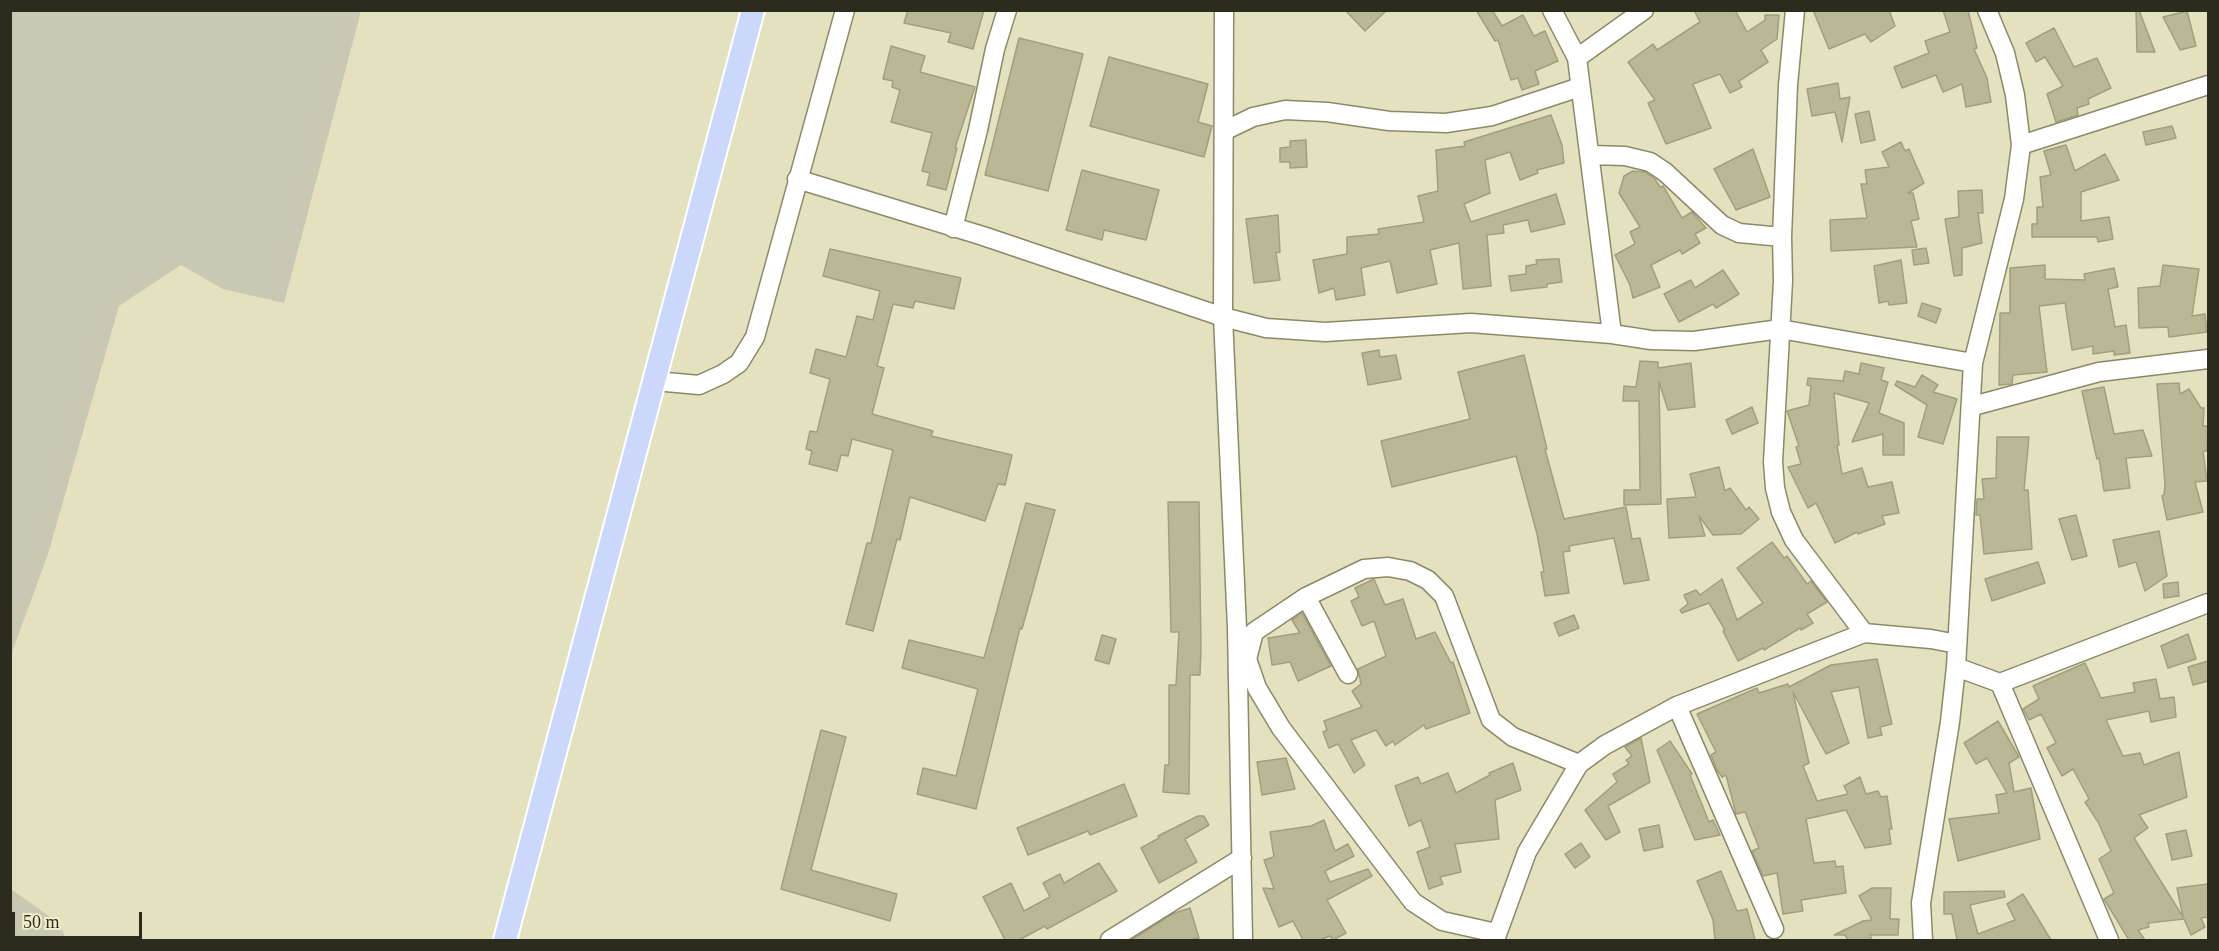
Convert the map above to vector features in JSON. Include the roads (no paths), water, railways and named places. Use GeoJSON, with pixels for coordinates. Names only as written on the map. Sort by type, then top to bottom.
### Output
{"type":"FeatureCollection","features":[{"type":"Feature","properties":{"kind":"main road"},"geometry":{"type":"LineString","coordinates":[[505,940],[753,10]]}},
{"type":"Feature","properties":{"kind":"street"},"geometry":{"type":"LineString","coordinates":[[655,381],[699,385],[723,374],[739,363],[755,337],[844,10]]}},
{"type":"Feature","properties":{"kind":"street"},"geometry":{"type":"LineString","coordinates":[[953,228],[978,130],[994,49],[1007,10]]}},
{"type":"Feature","properties":{"kind":"street"},"geometry":{"type":"LineString","coordinates":[[1224,10],[1223,317],[1237,627],[1243,940]]}},
{"type":"Feature","properties":{"kind":"street"},"geometry":{"type":"LineString","coordinates":[[1552,10],[1577,58],[1612,334]]}},
{"type":"Feature","properties":{"kind":"street"},"geometry":{"type":"LineString","coordinates":[[1577,58],[1644,10]]}},
{"type":"Feature","properties":{"kind":"street"},"geometry":{"type":"LineString","coordinates":[[1795,10],[1788,85],[1782,237],[1784,280],[1773,462],[1781,512],[1794,540],[1864,633]]}},
{"type":"Feature","properties":{"kind":"street"},"geometry":{"type":"LineString","coordinates":[[1923,940],[1921,903],[1950,722],[1956,667],[1973,406],[1973,363],[2014,199],[2021,145],[2015,95],[2005,53],[1987,10]]}},
{"type":"Feature","properties":{"kind":"street"},"geometry":{"type":"LineString","coordinates":[[2021,145],[2208,85]]}},
{"type":"Feature","properties":{"kind":"street"},"geometry":{"type":"LineString","coordinates":[[1224,131],[1253,117],[1285,110],[1327,112],[1389,121],[1446,123],[1492,116],[1580,87]]}},
{"type":"Feature","properties":{"kind":"street"},"geometry":{"type":"LineString","coordinates":[[1591,155],[1625,156],[1650,162],[1665,172],[1722,225],[1739,233],[1782,237]]}},
{"type":"Feature","properties":{"kind":"street"},"geometry":{"type":"LineString","coordinates":[[797,179],[1223,317],[1266,328],[1325,332],[1471,323],[1612,334],[1651,340],[1694,341],[1780,328],[1973,363]]}},
{"type":"Feature","properties":{"kind":"street"},"geometry":{"type":"LineString","coordinates":[[1973,406],[2099,372],[2208,359]]}},
{"type":"Feature","properties":{"kind":"street"},"geometry":{"type":"LineString","coordinates":[[1579,764],[1513,737],[1491,720],[1444,596],[1428,580],[1410,571],[1388,567],[1364,569],[1306,597],[1254,632],[1247,659],[1257,688],[1281,728],[1413,902],[1442,921],[1468,934],[1495,937],[1527,852],[1579,764],[1635,727],[1677,706],[1864,633],[1931,639],[1957,644]]}},
{"type":"Feature","properties":{"kind":"street"},"geometry":{"type":"LineString","coordinates":[[1306,597],[1348,674]]}},
{"type":"Feature","properties":{"kind":"street"},"geometry":{"type":"LineString","coordinates":[[1956,667],[2000,683],[2208,603]]}},
{"type":"Feature","properties":{"kind":"street"},"geometry":{"type":"LineString","coordinates":[[2000,683],[2109,940]]}},
{"type":"Feature","properties":{"kind":"street"},"geometry":{"type":"LineString","coordinates":[[1677,706],[1774,929]]}},
{"type":"Feature","properties":{"kind":"street"},"geometry":{"type":"LineString","coordinates":[[1110,940],[1242,858]]}}]}
